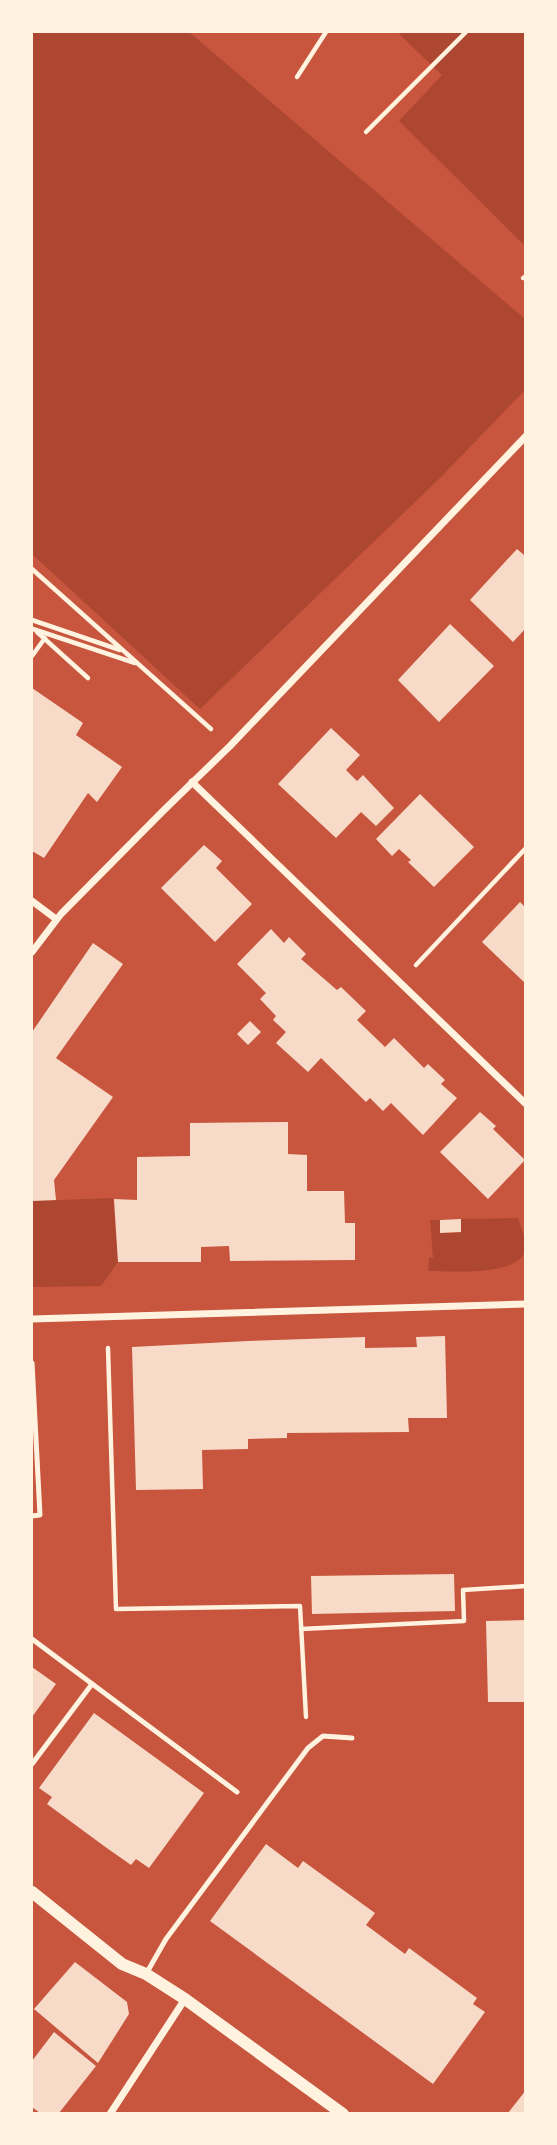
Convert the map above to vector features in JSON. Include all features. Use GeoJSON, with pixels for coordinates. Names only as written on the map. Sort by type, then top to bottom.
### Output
{"type":"FeatureCollection","features":[{"type":"Feature","properties":{"kind":"street"},"geometry":{"type":"LineString","coordinates":[[32,951],[56,919],[230,746],[526,436]]}},
{"type":"Feature","properties":{"kind":"street"},"geometry":{"type":"LineString","coordinates":[[192,782],[526,1104]]}},
{"type":"Feature","properties":{"kind":"street"},"geometry":{"type":"LineString","coordinates":[[32,901],[56,919]]}},
{"type":"Feature","properties":{"kind":"street"},"geometry":{"type":"LineString","coordinates":[[32,1319],[526,1304]]}},
{"type":"Feature","properties":{"kind":"street"},"geometry":{"type":"LineString","coordinates":[[32,1892],[122,1964],[146,1974],[185,1999],[343,2113]]}},
{"type":"Feature","properties":{"kind":"street"},"geometry":{"type":"LineString","coordinates":[[110,2113],[185,1999]]}},
{"type":"Feature","properties":{"kind":"lane"},"geometry":{"type":"LineString","coordinates":[[32,1363],[40,1516],[32,1516]]}},
{"type":"Feature","properties":{"kind":"lane"},"geometry":{"type":"LineString","coordinates":[[32,1639],[237,1792]]}},
{"type":"Feature","properties":{"kind":"lane"},"geometry":{"type":"LineString","coordinates":[[32,1765],[92,1684]]}},
{"type":"Feature","properties":{"kind":"lane"},"geometry":{"type":"LineString","coordinates":[[146,1974],[166,1939],[308,1748],[323,1736],[352,1738]]}},
{"type":"Feature","properties":{"kind":"path"},"geometry":{"type":"LineString","coordinates":[[297,77],[326,32]]}},
{"type":"Feature","properties":{"kind":"path"},"geometry":{"type":"LineString","coordinates":[[366,132],[466,32]]}},
{"type":"Feature","properties":{"kind":"path"},"geometry":{"type":"LineString","coordinates":[[32,569],[230,746]]}},
{"type":"Feature","properties":{"kind":"path"},"geometry":{"type":"LineString","coordinates":[[32,620],[124,651]]}},
{"type":"Feature","properties":{"kind":"path"},"geometry":{"type":"LineString","coordinates":[[32,628],[138,664]]}},
{"type":"Feature","properties":{"kind":"path"},"geometry":{"type":"LineString","coordinates":[[32,628],[88,678]]}},
{"type":"Feature","properties":{"kind":"path"},"geometry":{"type":"LineString","coordinates":[[32,656],[45,638]]}},
{"type":"Feature","properties":{"kind":"path"},"geometry":{"type":"LineString","coordinates":[[400,982],[526,848]]}},
{"type":"Feature","properties":{"kind":"path"},"geometry":{"type":"LineString","coordinates":[[108,1348],[116,1609],[300,1606],[308,1748]]}},
{"type":"Feature","properties":{"kind":"path"},"geometry":{"type":"LineString","coordinates":[[301,1629],[464,1621],[463,1590],[526,1586]]}},
{"type":"Feature","properties":{"kind":"shaded area"},"geometry":{"type":"Polygon","coordinates":[[[32,32],[189,32],[525,319],[525,390],[440,478],[200,709],[32,554],[32,32]]]}},
{"type":"Feature","properties":{"kind":"shaded area"},"geometry":{"type":"Polygon","coordinates":[[[525,32],[525,246],[399,121],[442,75],[399,34],[525,32]]]}},
{"type":"Feature","properties":{"kind":"shaded area"},"geometry":{"type":"Polygon","coordinates":[[[113,1198],[118,1262],[101,1286],[32,1287],[32,1201],[113,1198]]]}},
{"type":"Feature","properties":{"kind":"shaded area"},"geometry":{"type":"Polygon","coordinates":[[[518,1218],[525,1250],[520,1259],[511,1265],[482,1271],[428,1271],[429,1258],[433,1258],[430,1220],[440,1220],[441,1233],[461,1232],[461,1219],[518,1218]]]}},
{"type":"Feature","properties":{"kind":"building"},"geometry":{"type":"Polygon","coordinates":[[[517,549],[526,554],[526,628],[513,642],[470,600],[517,549]]]}},
{"type":"Feature","properties":{"kind":"building"},"geometry":{"type":"Polygon","coordinates":[[[450,624],[494,666],[439,722],[398,680],[450,624]]]}},
{"type":"Feature","properties":{"kind":"building"},"geometry":{"type":"Polygon","coordinates":[[[32,688],[83,723],[76,735],[122,767],[97,802],[88,793],[44,858],[32,851],[32,688]]]}},
{"type":"Feature","properties":{"kind":"building"},"geometry":{"type":"Polygon","coordinates":[[[331,728],[360,755],[346,770],[357,781],[363,775],[394,808],[376,826],[361,812],[336,838],[278,784],[331,728]]]}},
{"type":"Feature","properties":{"kind":"building"},"geometry":{"type":"Polygon","coordinates":[[[420,794],[474,847],[434,887],[408,862],[411,860],[399,849],[392,856],[376,839],[420,794]]]}},
{"type":"Feature","properties":{"kind":"building"},"geometry":{"type":"Polygon","coordinates":[[[204,845],[222,861],[216,868],[252,904],[215,942],[161,888],[204,845]]]}},
{"type":"Feature","properties":{"kind":"building"},"geometry":{"type":"Polygon","coordinates":[[[520,902],[526,908],[526,984],[482,942],[520,902]]]}},
{"type":"Feature","properties":{"kind":"building"},"geometry":{"type":"Polygon","coordinates":[[[271,929],[284,943],[289,937],[306,954],[301,959],[337,990],[341,987],[366,1011],[357,1020],[385,1047],[394,1038],[424,1068],[428,1064],[445,1080],[441,1084],[457,1098],[423,1135],[391,1103],[383,1111],[370,1098],[366,1102],[321,1058],[308,1072],[276,1043],[286,1032],[273,1020],[276,1016],[260,999],[266,993],[237,964],[271,929]]]}},
{"type":"Feature","properties":{"kind":"building"},"geometry":{"type":"Polygon","coordinates":[[[93,943],[123,964],[56,1058],[113,1097],[54,1180],[56,1200],[32,1201],[32,1032],[93,943]]]}},
{"type":"Feature","properties":{"kind":"building"},"geometry":{"type":"Polygon","coordinates":[[[250,1021],[261,1032],[248,1045],[237,1034],[250,1021]]]}},
{"type":"Feature","properties":{"kind":"building"},"geometry":{"type":"Polygon","coordinates":[[[480,1112],[496,1126],[493,1129],[525,1160],[488,1199],[440,1152],[480,1112]]]}},
{"type":"Feature","properties":{"kind":"building"},"geometry":{"type":"Polygon","coordinates":[[[288,1122],[288,1154],[307,1155],[307,1191],[344,1191],[345,1223],[355,1223],[355,1260],[230,1261],[229,1246],[201,1247],[201,1262],[118,1262],[114,1199],[137,1200],[137,1157],[190,1156],[190,1123],[288,1122]]]}},
{"type":"Feature","properties":{"kind":"building"},"geometry":{"type":"Polygon","coordinates":[[[461,1219],[461,1232],[440,1233],[440,1220],[461,1219]]]}},
{"type":"Feature","properties":{"kind":"building"},"geometry":{"type":"Polygon","coordinates":[[[445,1336],[447,1418],[408,1418],[409,1432],[287,1433],[287,1438],[248,1439],[248,1449],[202,1450],[203,1489],[136,1490],[132,1347],[365,1337],[365,1348],[417,1347],[416,1337],[445,1336]]]}},
{"type":"Feature","properties":{"kind":"building"},"geometry":{"type":"Polygon","coordinates":[[[454,1574],[455,1611],[312,1614],[311,1576],[454,1574]]]}},
{"type":"Feature","properties":{"kind":"building"},"geometry":{"type":"Polygon","coordinates":[[[526,1620],[526,1702],[488,1702],[486,1621],[526,1620]]]}},
{"type":"Feature","properties":{"kind":"building"},"geometry":{"type":"Polygon","coordinates":[[[32,1667],[56,1684],[32,1717],[32,1667]]]}},
{"type":"Feature","properties":{"kind":"building"},"geometry":{"type":"Polygon","coordinates":[[[94,1713],[204,1793],[149,1868],[136,1859],[131,1865],[104,1846],[47,1804],[52,1797],[39,1788],[94,1713]]]}},
{"type":"Feature","properties":{"kind":"building"},"geometry":{"type":"Polygon","coordinates":[[[266,1844],[298,1868],[303,1861],[375,1913],[366,1925],[405,1954],[409,1948],[477,1998],[473,2004],[485,2012],[433,2084],[210,1921],[266,1844]]]}},
{"type":"Feature","properties":{"kind":"building"},"geometry":{"type":"Polygon","coordinates":[[[75,1962],[127,2002],[129,2014],[98,2063],[34,2009],[75,1962]]]}},
{"type":"Feature","properties":{"kind":"building"},"geometry":{"type":"Polygon","coordinates":[[[54,2032],[96,2066],[59,2113],[40,2113],[32,2107],[32,2061],[54,2032]]]}},
{"type":"Feature","properties":{"kind":"building"},"geometry":{"type":"Polygon","coordinates":[[[526,2090],[526,2113],[508,2113],[526,2090]]]}}]}
